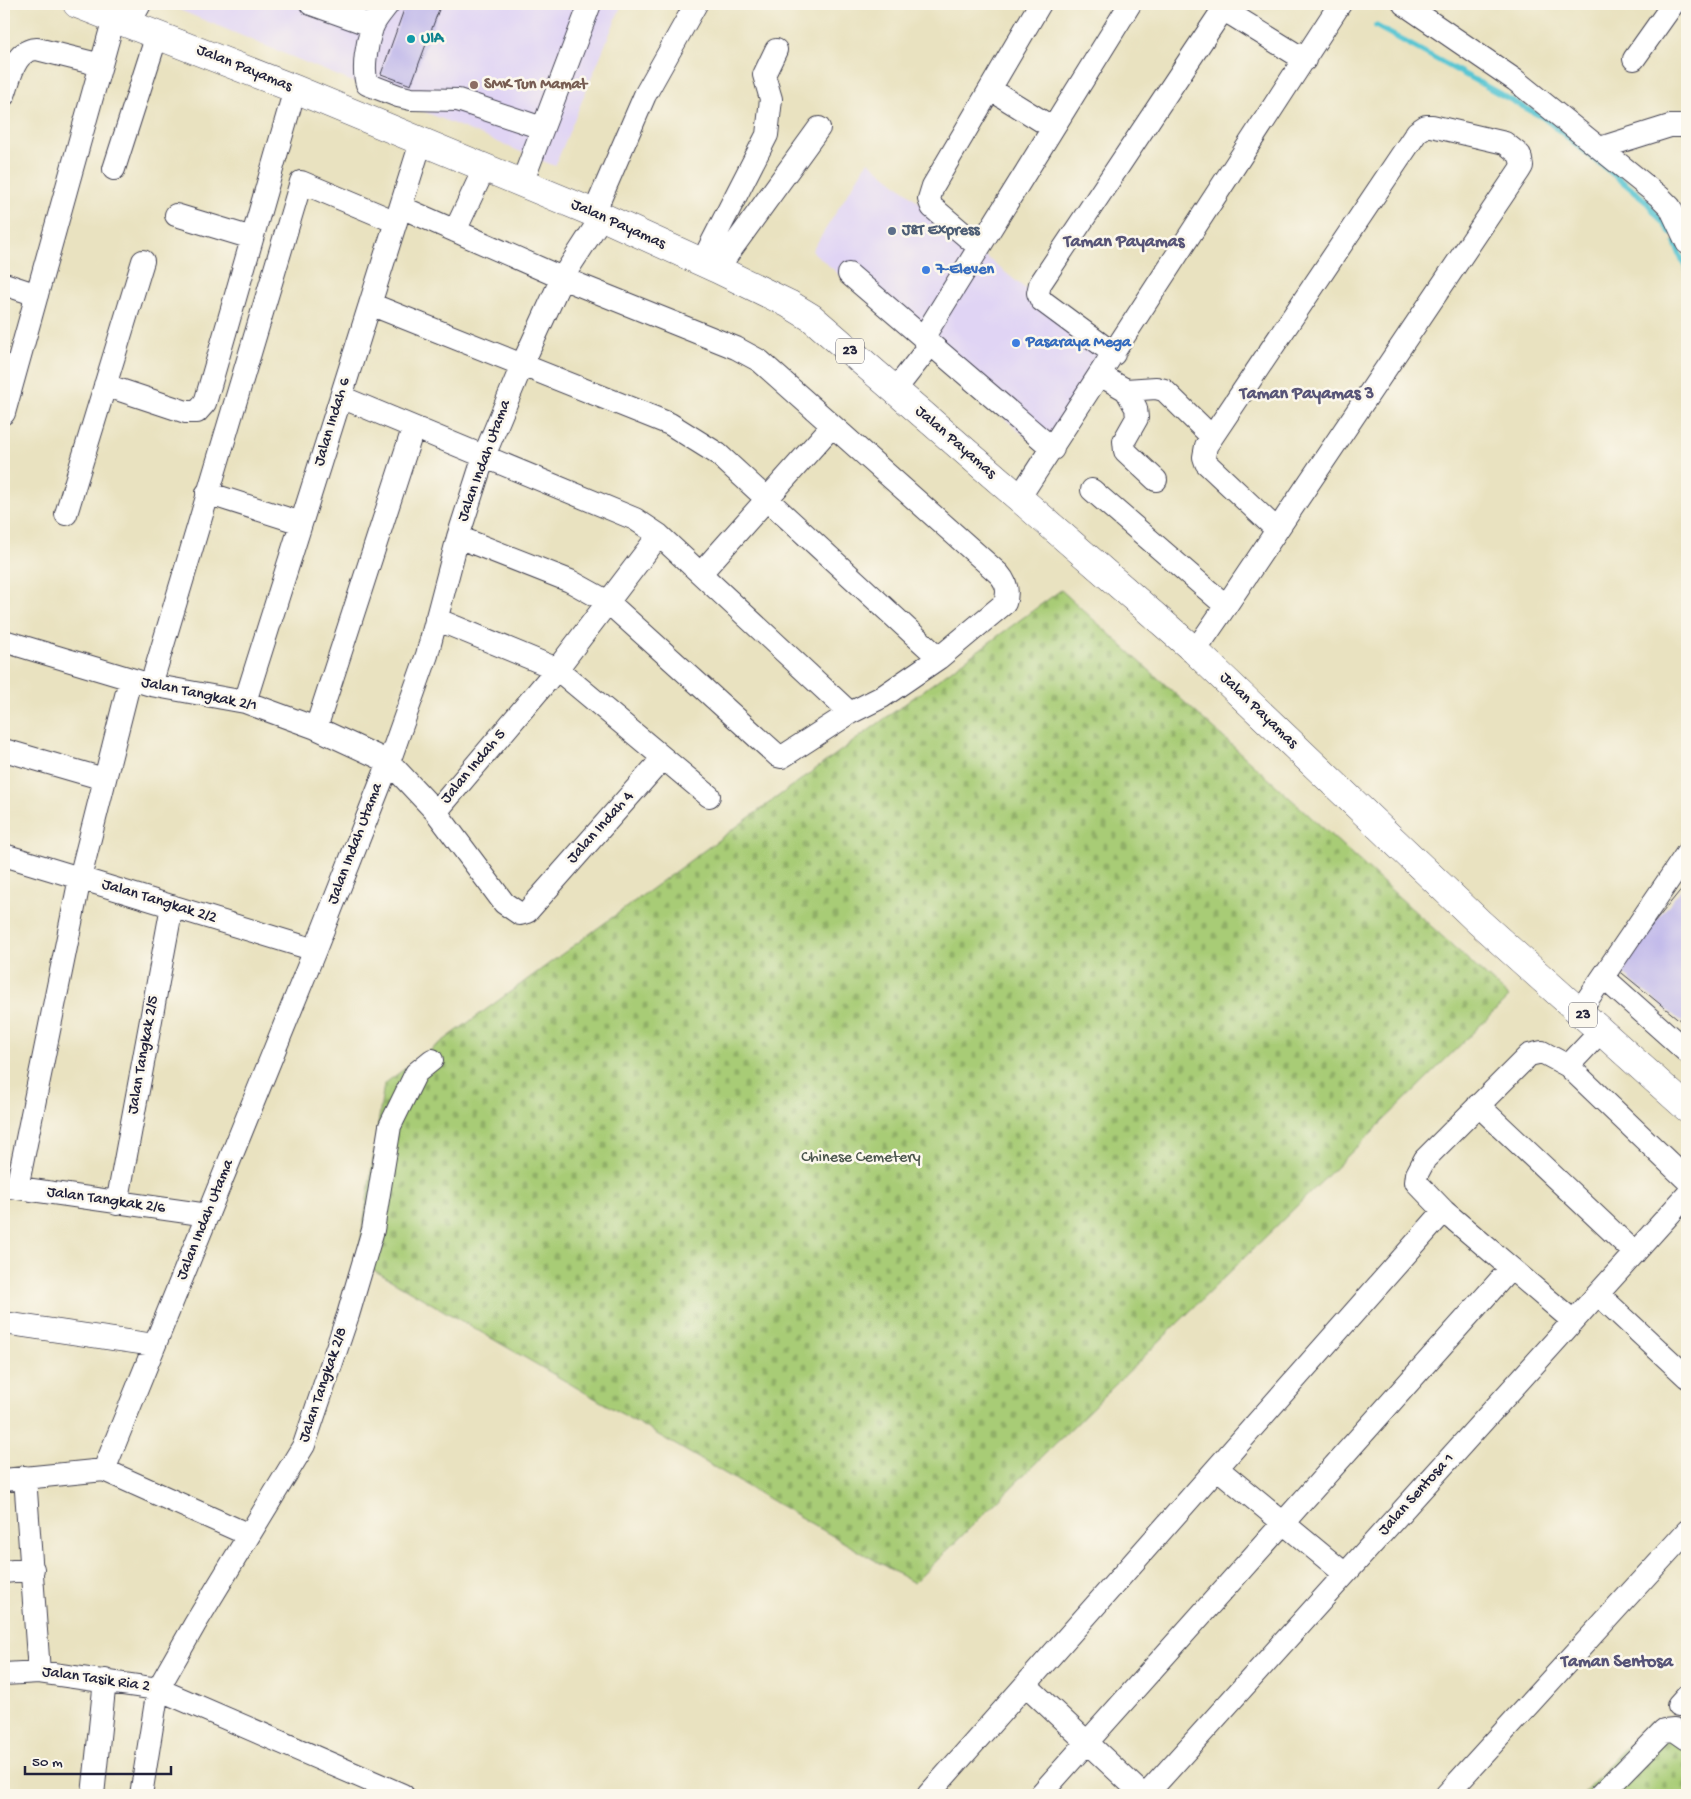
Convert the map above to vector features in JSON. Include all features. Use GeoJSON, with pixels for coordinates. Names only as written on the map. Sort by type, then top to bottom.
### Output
{"type":"FeatureCollection","features":[{"type":"Feature","properties":{"kind":"highway","name":"Jalan Payamas"},"geometry":{"type":"LineString","coordinates":[[77,4],[128,15],[156,34],[522,183],[709,266],[789,304],[812,318],[1195,651],[1479,922],[1687,1108]]}},
{"type":"Feature","properties":{"kind":"street"},"geometry":{"type":"LineString","coordinates":[[311,4],[373,26]]}},
{"type":"Feature","properties":{"kind":"street"},"geometry":{"type":"LineString","coordinates":[[388,4],[373,26],[365,77],[367,84],[374,88],[412,99],[458,100],[542,128]]}},
{"type":"Feature","properties":{"kind":"street"},"geometry":{"type":"LineString","coordinates":[[522,183],[590,4]]}},
{"type":"Feature","properties":{"kind":"street","name":"Jalan Indah Utama"},"geometry":{"type":"LineString","coordinates":[[104,1470],[208,1216],[389,762],[427,655],[458,537],[484,456],[522,365],[562,278],[598,216],[645,94],[696,4]]}},
{"type":"Feature","properties":{"kind":"street"},"geometry":{"type":"LineString","coordinates":[[979,247],[932,207],[929,199],[933,186],[1040,4]]}},
{"type":"Feature","properties":{"kind":"street"},"geometry":{"type":"LineString","coordinates":[[895,390],[927,341],[979,247],[1130,4]]}},
{"type":"Feature","properties":{"kind":"street"},"geometry":{"type":"LineString","coordinates":[[1019,498],[1053,449],[1340,4]]}},
{"type":"Feature","properties":{"kind":"street"},"geometry":{"type":"LineString","coordinates":[[1404,4],[1515,80],[1600,148],[1670,208],[1687,242]]}},
{"type":"Feature","properties":{"kind":"street"},"geometry":{"type":"LineString","coordinates":[[1634,59],[1673,4]]}},
{"type":"Feature","properties":{"kind":"street"},"geometry":{"type":"LineString","coordinates":[[1114,354],[1041,300],[1038,293],[1040,284],[1212,9],[1234,16],[1305,60]]}},
{"type":"Feature","properties":{"kind":"street"},"geometry":{"type":"LineString","coordinates":[[4,413],[101,65],[128,15]]}},
{"type":"Feature","properties":{"kind":"street"},"geometry":{"type":"LineString","coordinates":[[114,169],[156,34]]}},
{"type":"Feature","properties":{"kind":"street"},"geometry":{"type":"LineString","coordinates":[[4,95],[18,57],[28,49],[37,48],[101,65]]}},
{"type":"Feature","properties":{"kind":"street"},"geometry":{"type":"LineString","coordinates":[[709,266],[766,138],[771,99],[764,75],[776,50]]}},
{"type":"Feature","properties":{"kind":"street"},"geometry":{"type":"LineString","coordinates":[[105,385],[186,412],[198,412],[205,403],[294,89]]}},
{"type":"Feature","properties":{"kind":"street"},"geometry":{"type":"LineString","coordinates":[[990,89],[1053,128]]}},
{"type":"Feature","properties":{"kind":"street"},"geometry":{"type":"LineString","coordinates":[[1195,651],[1226,606],[1520,171],[1522,166],[1520,156],[1505,143],[1432,126],[1421,128],[1212,437],[1204,452],[1206,463],[1277,530]]}},
{"type":"Feature","properties":{"kind":"street"},"geometry":{"type":"LineString","coordinates":[[1600,148],[1670,126],[1687,126]]}},
{"type":"Feature","properties":{"kind":"street"},"geometry":{"type":"LineString","coordinates":[[709,266],[818,128]]}},
{"type":"Feature","properties":{"kind":"street","name":"Jalan Indah 6"},"geometry":{"type":"LineString","coordinates":[[244,702],[421,142]]}},
{"type":"Feature","properties":{"kind":"street"},"geometry":{"type":"LineString","coordinates":[[272,166],[325,194],[455,231],[562,278],[736,348],[760,361],[1004,580],[1008,595],[1005,603],[939,658],[882,697],[850,713],[787,756],[778,756],[608,602],[570,581],[458,537]]}},
{"type":"Feature","properties":{"kind":"street"},"geometry":{"type":"LineString","coordinates":[[455,231],[484,169]]}},
{"type":"Feature","properties":{"kind":"street"},"geometry":{"type":"LineString","coordinates":[[10,1187],[104,779],[207,492],[301,182]]}},
{"type":"Feature","properties":{"kind":"street"},"geometry":{"type":"LineString","coordinates":[[176,215],[252,238]]}},
{"type":"Feature","properties":{"kind":"street"},"geometry":{"type":"LineString","coordinates":[[66,514],[143,261]]}},
{"type":"Feature","properties":{"kind":"street"},"geometry":{"type":"LineString","coordinates":[[849,274],[1053,449]]}},
{"type":"Feature","properties":{"kind":"street"},"geometry":{"type":"LineString","coordinates":[[4,284],[37,295]]}},
{"type":"Feature","properties":{"kind":"street"},"geometry":{"type":"LineString","coordinates":[[370,304],[670,424],[718,454],[939,658]]}},
{"type":"Feature","properties":{"kind":"street"},"geometry":{"type":"LineString","coordinates":[[1100,375],[1126,390],[1156,388],[1164,390],[1212,437]]}},
{"type":"Feature","properties":{"kind":"street"},"geometry":{"type":"LineString","coordinates":[[1126,390],[1137,413],[1135,423],[1124,441],[1125,451],[1156,480]]}},
{"type":"Feature","properties":{"kind":"street"},"geometry":{"type":"LineString","coordinates":[[341,397],[414,429],[619,511],[659,535],[850,713]]}},
{"type":"Feature","properties":{"kind":"street"},"geometry":{"type":"LineString","coordinates":[[701,573],[832,426]]}},
{"type":"Feature","properties":{"kind":"street"},"geometry":{"type":"LineString","coordinates":[[316,728],[414,429]]}},
{"type":"Feature","properties":{"kind":"street"},"geometry":{"type":"LineString","coordinates":[[1092,490],[1226,606]]}},
{"type":"Feature","properties":{"kind":"street"},"geometry":{"type":"LineString","coordinates":[[207,492],[301,523]]}},
{"type":"Feature","properties":{"kind":"street","name":"Jalan Indah 5"},"geometry":{"type":"LineString","coordinates":[[389,762],[436,812],[557,669],[659,535]]}},
{"type":"Feature","properties":{"kind":"street"},"geometry":{"type":"LineString","coordinates":[[436,619],[557,669],[708,796]]}},
{"type":"Feature","properties":{"kind":"street","name":"Jalan Tangkak 2/1"},"geometry":{"type":"LineString","coordinates":[[4,640],[140,682],[244,702],[316,728],[389,762]]}},
{"type":"Feature","properties":{"kind":"street"},"geometry":{"type":"LineString","coordinates":[[4,750],[104,779]]}},
{"type":"Feature","properties":{"kind":"street","name":"Jalan Indah 4"},"geometry":{"type":"LineString","coordinates":[[436,812],[513,911],[524,914],[663,758]]}},
{"type":"Feature","properties":{"kind":"street"},"geometry":{"type":"LineString","coordinates":[[1579,1012],[1687,853]]}},
{"type":"Feature","properties":{"kind":"street","name":"Jalan Tangkak 2/2"},"geometry":{"type":"LineString","coordinates":[[4,855],[315,950]]}},
{"type":"Feature","properties":{"kind":"street","name":"Jalan Tangkak 2/5"},"geometry":{"type":"LineString","coordinates":[[117,1204],[172,906]]}},
{"type":"Feature","properties":{"kind":"street"},"geometry":{"type":"LineString","coordinates":[[1603,977],[1687,1052]]}},
{"type":"Feature","properties":{"kind":"street"},"geometry":{"type":"LineString","coordinates":[[1568,1066],[1601,1031]]}},
{"type":"Feature","properties":{"kind":"street"},"geometry":{"type":"LineString","coordinates":[[1573,1321],[1444,1211],[1416,1182],[1416,1174],[1425,1159],[1529,1055],[1542,1052],[1568,1066],[1687,1180]]}},
{"type":"Feature","properties":{"kind":"street","name":"Jalan Tangkak 2/8"},"geometry":{"type":"LineString","coordinates":[[158,1689],[304,1445],[348,1315],[373,1230],[390,1126],[416,1073],[432,1060]]}},
{"type":"Feature","properties":{"kind":"street"},"geometry":{"type":"LineString","coordinates":[[1478,1105],[1634,1253]]}},
{"type":"Feature","properties":{"kind":"street","name":"Jalan Tangkak 2/6"},"geometry":{"type":"LineString","coordinates":[[10,1187],[208,1216]]}},
{"type":"Feature","properties":{"kind":"street","name":"Jalan Sentosa 1"},"geometry":{"type":"LineString","coordinates":[[1145,1795],[1687,1194]]}},
{"type":"Feature","properties":{"kind":"street"},"geometry":{"type":"LineString","coordinates":[[928,1795],[1444,1211]]}},
{"type":"Feature","properties":{"kind":"street"},"geometry":{"type":"LineString","coordinates":[[1040,1795],[1511,1268]]}},
{"type":"Feature","properties":{"kind":"street"},"geometry":{"type":"LineString","coordinates":[[1598,1294],[1687,1377]]}},
{"type":"Feature","properties":{"kind":"street"},"geometry":{"type":"LineString","coordinates":[[4,1323],[154,1345]]}},
{"type":"Feature","properties":{"kind":"street"},"geometry":{"type":"LineString","coordinates":[[1218,1469],[1346,1574]]}},
{"type":"Feature","properties":{"kind":"street"},"geometry":{"type":"LineString","coordinates":[[39,1672],[33,1569],[15,1479],[104,1470],[250,1536]]}},
{"type":"Feature","properties":{"kind":"street"},"geometry":{"type":"LineString","coordinates":[[1446,1795],[1687,1531]]}},
{"type":"Feature","properties":{"kind":"street"},"geometry":{"type":"LineString","coordinates":[[4,1572],[33,1569]]}},
{"type":"Feature","properties":{"kind":"street","name":"Jalan Tasik Ria 2"},"geometry":{"type":"LineString","coordinates":[[4,1679],[39,1672],[158,1689],[403,1795]]}},
{"type":"Feature","properties":{"kind":"street"},"geometry":{"type":"LineString","coordinates":[[93,1795],[105,1680]]}},
{"type":"Feature","properties":{"kind":"street"},"geometry":{"type":"LineString","coordinates":[[1026,1685],[1145,1795]]}},
{"type":"Feature","properties":{"kind":"street"},"geometry":{"type":"LineString","coordinates":[[141,1795],[158,1689]]}},
{"type":"Feature","properties":{"kind":"street"},"geometry":{"type":"LineString","coordinates":[[1601,1795],[1664,1731],[1674,1730],[1687,1739]]}},
{"type":"Feature","properties":{"kind":"shaded area","name":"SMK Tun Mamat"},"geometry":{"type":"Polygon","coordinates":[[[165,4],[622,4],[555,166],[165,4]]]}},
{"type":"Feature","properties":{"kind":"shaded area"},"geometry":{"type":"Polygon","coordinates":[[[868,161],[1107,355],[1042,451],[812,251],[868,161]]]}},
{"type":"Feature","properties":{"kind":"green space","name":"Chinese Cemetery"},"geometry":{"type":"Polygon","coordinates":[[[1061,590],[1509,997],[914,1583],[358,1261],[384,1084],[1061,590]]]}},
{"type":"Feature","properties":{"kind":"green space"},"geometry":{"type":"Polygon","coordinates":[[[1648,1724],[1687,1751],[1687,1795],[1581,1795],[1648,1724]]]}},
{"type":"Feature","properties":{"kind":"building","name":"UIA"},"geometry":{"type":"Polygon","coordinates":[[[406,4],[441,4],[411,85],[381,74],[406,4]]]}},
{"type":"Feature","properties":{"kind":"building"},"geometry":{"type":"Polygon","coordinates":[[[1687,882],[1687,1026],[1617,969],[1687,882]]]}},
{"type":"Feature","properties":{"kind":"waterway"},"geometry":{"type":"LineString","coordinates":[[1376,26],[1544,118],[1645,200],[1671,233]]}},
{"type":"Feature","properties":{"kind":"waterway"},"geometry":{"type":"LineString","coordinates":[[1675,243],[1687,271]]}},
{"type":"Feature","properties":{"kind":"place","name":"UIA"},"geometry":{"type":"Point","coordinates":[411,39]}},
{"type":"Feature","properties":{"kind":"place","name":"SMK Tun Mamat"},"geometry":{"type":"Point","coordinates":[474,85]}},
{"type":"Feature","properties":{"kind":"place","name":"J&T Express"},"geometry":{"type":"Point","coordinates":[892,231]}},
{"type":"Feature","properties":{"kind":"place","name":"7-Eleven"},"geometry":{"type":"Point","coordinates":[926,270]}},
{"type":"Feature","properties":{"kind":"place","name":"Pasaraya Mega"},"geometry":{"type":"Point","coordinates":[1016,343]}},
{"type":"Feature","properties":{"kind":"district","name":"Taman Payamas"},"geometry":{"type":"Point","coordinates":[1124,242]}},
{"type":"Feature","properties":{"kind":"district","name":"Taman Payamas 3"},"geometry":{"type":"Point","coordinates":[1307,394]}},
{"type":"Feature","properties":{"kind":"district","name":"Taman Sentosa"},"geometry":{"type":"Point","coordinates":[1617,1662]}}]}
